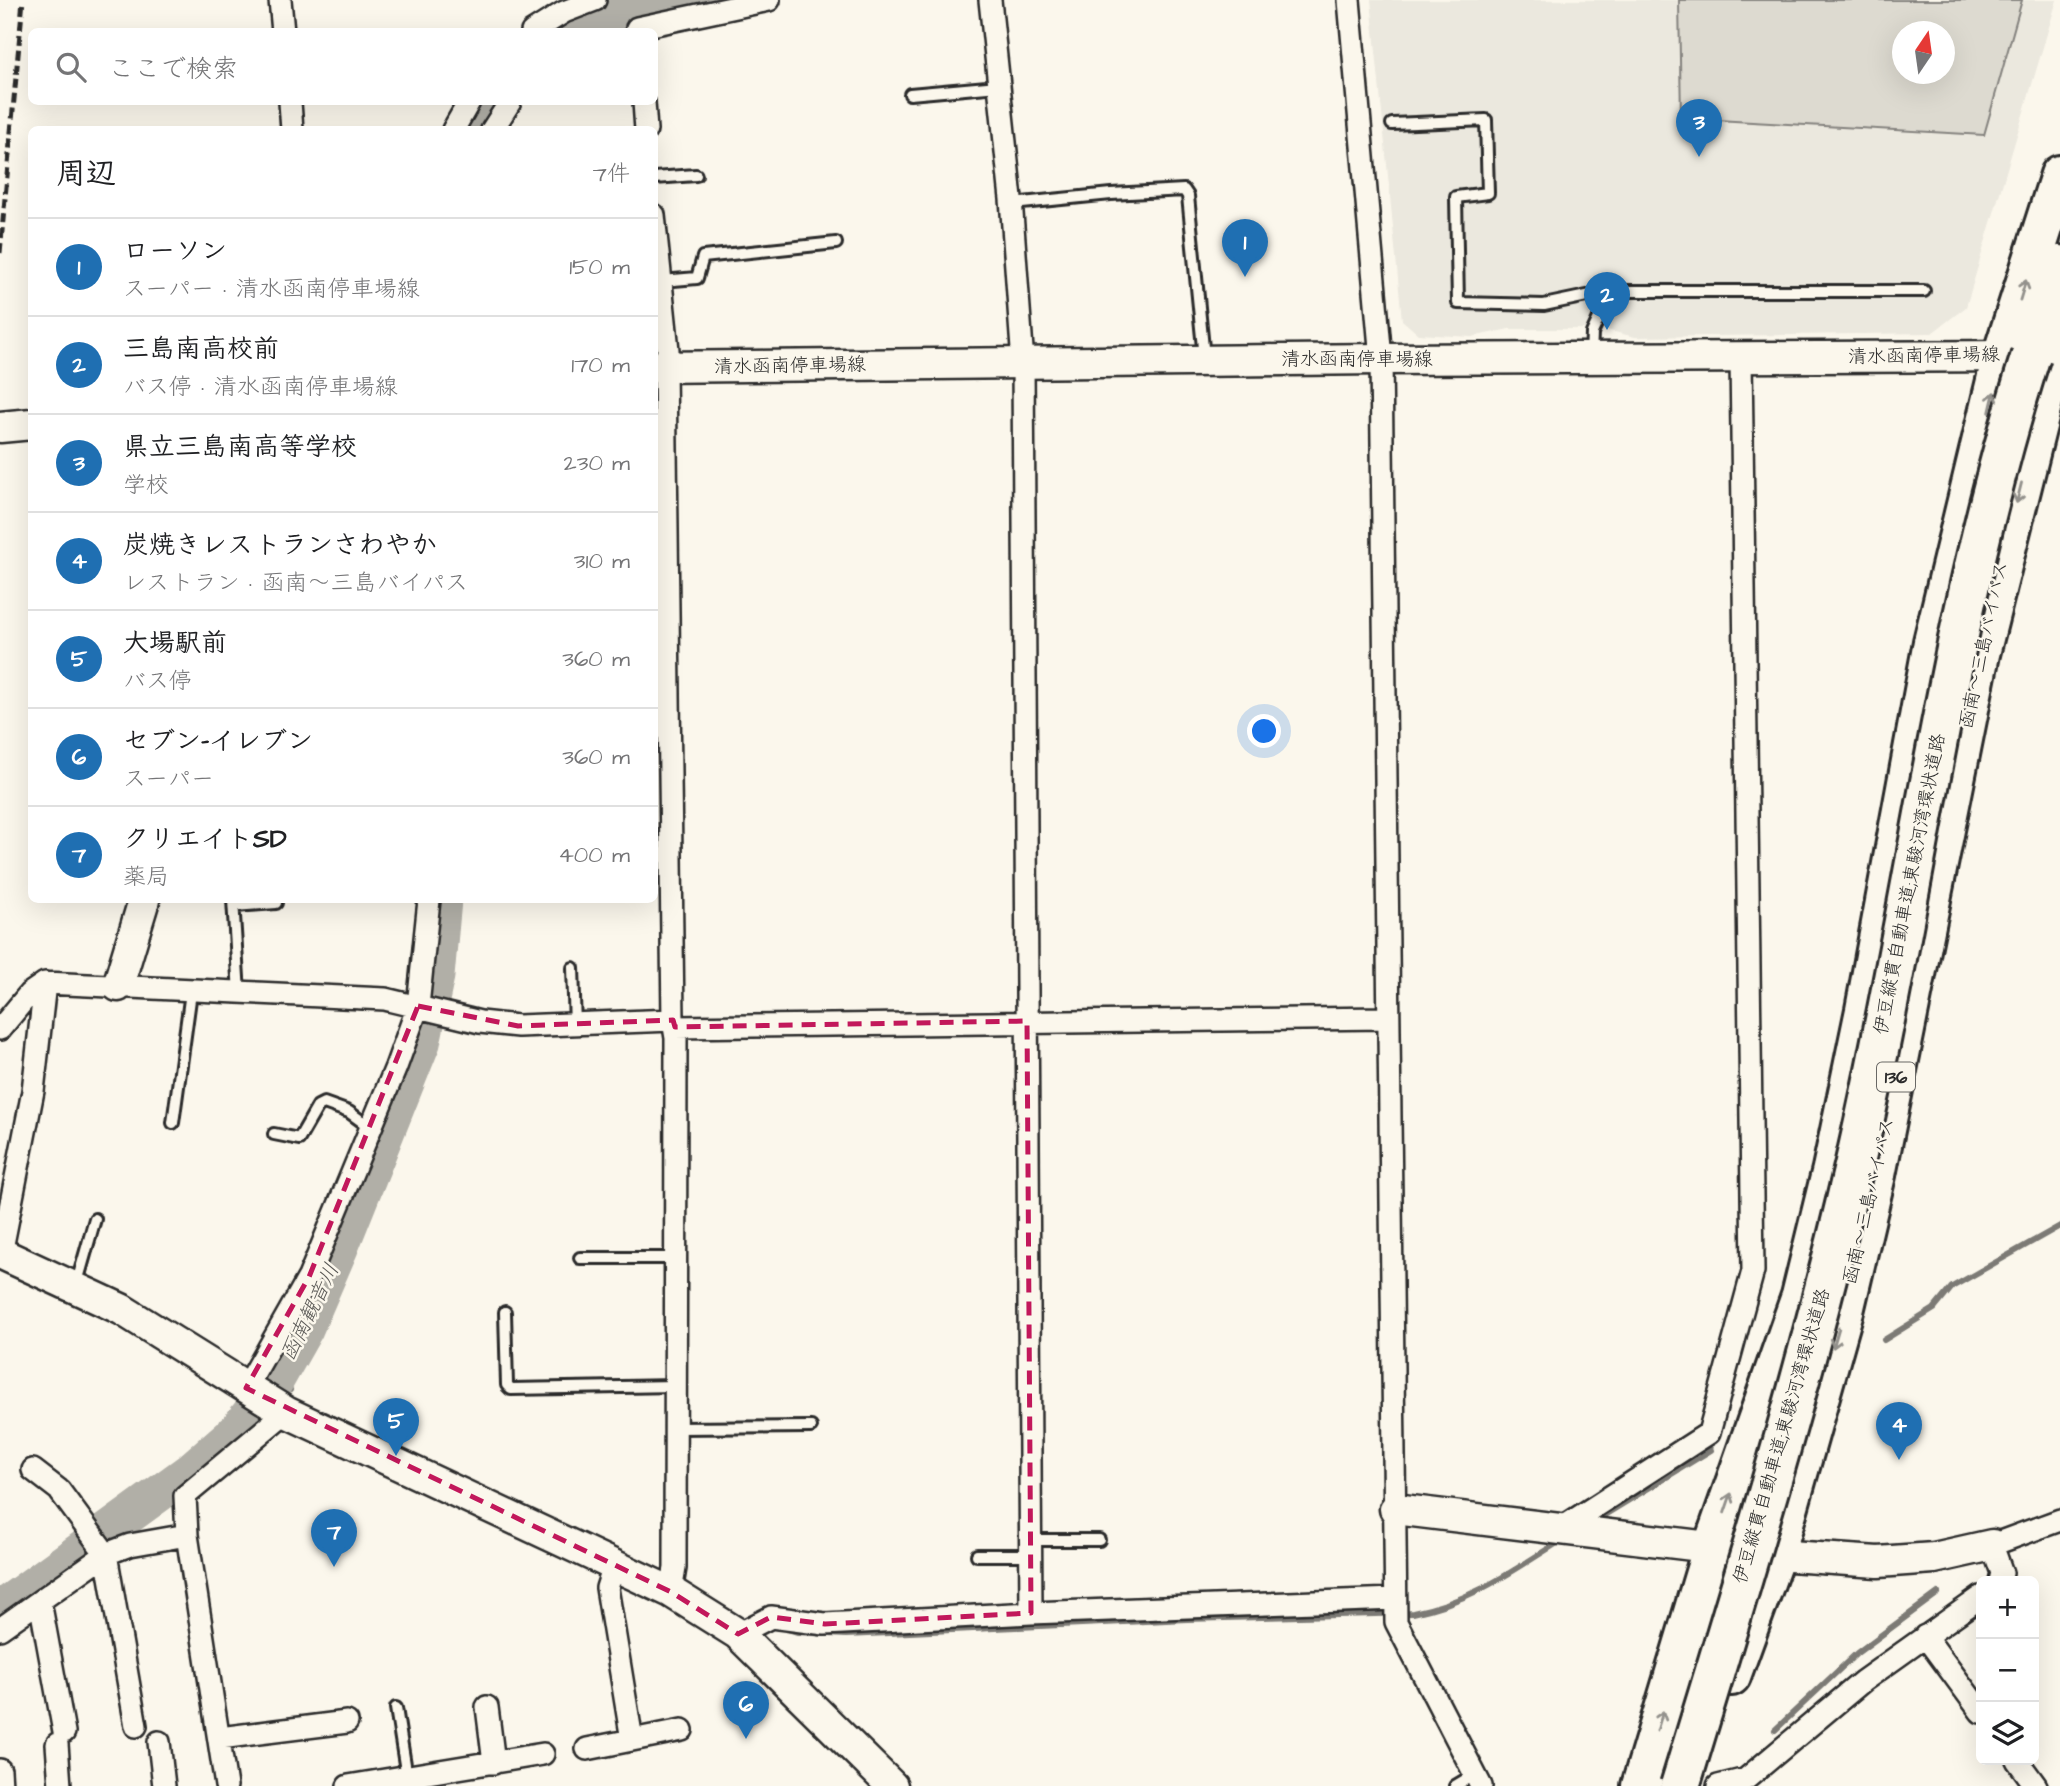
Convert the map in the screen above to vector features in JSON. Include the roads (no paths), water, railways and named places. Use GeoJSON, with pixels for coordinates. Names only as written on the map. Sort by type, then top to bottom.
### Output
{"type":"FeatureCollection","features":[{"type":"Feature","properties":{"kind":"highway"},"geometry":{"type":"LineString","coordinates":[[2002,356],[2060,175]]}},
{"type":"Feature","properties":{"kind":"highway","name":"伊豆縦貫自動車道;東駿河湾環状道路"},"geometry":{"type":"LineString","coordinates":[[1680,1786],[1824,1289],[1865,1122],[1955,653],[1992,497],[2060,265]]}},
{"type":"Feature","properties":{"kind":"highway","name":"函南～三島バイパス"},"geometry":{"type":"LineString","coordinates":[[1690,1786],[1775,1555],[1845,1307],[1876,1175],[1980,654],[2057,348]]}},
{"type":"Feature","properties":{"kind":"highway","name":"136"},"geometry":{"type":"LineString","coordinates":[[1641,1786],[1713,1546],[1801,1296],[1832,1169],[1892,874],[1933,642],[2002,356]]}},
{"type":"Feature","properties":{"kind":"street"},"geometry":{"type":"LineString","coordinates":[[280,0],[283,28]]}},
{"type":"Feature","properties":{"kind":"street"},"geometry":{"type":"LineString","coordinates":[[538,28],[564,12],[594,0]]}},
{"type":"Feature","properties":{"kind":"street"},"geometry":{"type":"LineString","coordinates":[[637,28],[694,9],[769,0]]}},
{"type":"Feature","properties":{"kind":"street"},"geometry":{"type":"LineString","coordinates":[[990,0],[1012,204],[1023,363],[1031,1613]]}},
{"type":"Feature","properties":{"kind":"street"},"geometry":{"type":"LineString","coordinates":[[1349,0],[1381,359],[1395,1608],[1478,1780]]}},
{"type":"Feature","properties":{"kind":"street"},"geometry":{"type":"LineString","coordinates":[[290,105],[292,126]]}},
{"type":"Feature","properties":{"kind":"street"},"geometry":{"type":"LineString","coordinates":[[455,126],[467,105]]}},
{"type":"Feature","properties":{"kind":"street"},"geometry":{"type":"LineString","coordinates":[[495,126],[508,105]]}},
{"type":"Feature","properties":{"kind":"street"},"geometry":{"type":"LineString","coordinates":[[643,105],[646,126]]}},
{"type":"Feature","properties":{"kind":"street"},"geometry":{"type":"LineString","coordinates":[[658,248],[668,350],[660,367],[674,1023],[676,1428],[675,1568],[671,1592]]}},
{"type":"Feature","properties":{"kind":"street","name":"清水函南停車場線"},"geometry":{"type":"LineString","coordinates":[[660,367],[2002,356],[2057,348]]}},
{"type":"Feature","properties":{"kind":"street"},"geometry":{"type":"LineString","coordinates":[[1560,1529],[1709,1433],[1753,1271],[1741,358]]}},
{"type":"Feature","properties":{"kind":"street"},"geometry":{"type":"LineString","coordinates":[[0,427],[28,424]]}},
{"type":"Feature","properties":{"kind":"street"},"geometry":{"type":"LineString","coordinates":[[118,986],[143,903]]}},
{"type":"Feature","properties":{"kind":"street"},"geometry":{"type":"LineString","coordinates":[[247,1389],[309,1277],[418,1006],[429,903]]}},
{"type":"Feature","properties":{"kind":"street"},"geometry":{"type":"LineString","coordinates":[[0,1029],[29,994],[45,982],[191,992],[335,995],[385,999],[505,1025],[1387,1018]]}},
{"type":"Feature","properties":{"kind":"street"},"geometry":{"type":"LineString","coordinates":[[45,982],[33,1091],[1,1253],[76,1286],[179,1344],[282,1410],[671,1592],[738,1634],[892,1786]]}},
{"type":"Feature","properties":{"kind":"street"},"geometry":{"type":"LineString","coordinates":[[226,1786],[187,1535],[185,1496],[282,1410]]}},
{"type":"Feature","properties":{"kind":"street"},"geometry":{"type":"LineString","coordinates":[[33,1470],[59,1490],[105,1550],[135,1726]]}},
{"type":"Feature","properties":{"kind":"street"},"geometry":{"type":"LineString","coordinates":[[1395,1509],[1775,1555],[1878,1562],[1934,1558],[1992,1545],[2060,1520]]}},
{"type":"Feature","properties":{"kind":"street"},"geometry":{"type":"LineString","coordinates":[[0,1629],[105,1550],[187,1535]]}},
{"type":"Feature","properties":{"kind":"street"},"geometry":{"type":"LineString","coordinates":[[1992,1545],[2001,1576]]}},
{"type":"Feature","properties":{"kind":"street"},"geometry":{"type":"LineString","coordinates":[[614,1566],[607,1588],[632,1740]]}},
{"type":"Feature","properties":{"kind":"street"},"geometry":{"type":"LineString","coordinates":[[1718,1786],[1746,1779],[1863,1681],[1976,1600]]}},
{"type":"Feature","properties":{"kind":"street"},"geometry":{"type":"LineString","coordinates":[[40,1601],[61,1738],[60,1786]]}},
{"type":"Feature","properties":{"kind":"street"},"geometry":{"type":"LineString","coordinates":[[738,1634],[771,1617],[825,1624],[1031,1613],[1395,1608]]}},
{"type":"Feature","properties":{"kind":"street"},"geometry":{"type":"LineString","coordinates":[[1925,1636],[1976,1705]]}},
{"type":"Feature","properties":{"kind":"street"},"geometry":{"type":"LineString","coordinates":[[487,1707],[494,1763]]}},
{"type":"Feature","properties":{"kind":"street"},"geometry":{"type":"LineString","coordinates":[[220,1738],[347,1721]]}},
{"type":"Feature","properties":{"kind":"street"},"geometry":{"type":"LineString","coordinates":[[587,1749],[682,1730]]}},
{"type":"Feature","properties":{"kind":"street"},"geometry":{"type":"LineString","coordinates":[[159,1742],[164,1786]]}},
{"type":"Feature","properties":{"kind":"street"},"geometry":{"type":"LineString","coordinates":[[348,1786],[543,1754]]}},
{"type":"Feature","properties":{"kind":"street"},"geometry":{"type":"LineString","coordinates":[[2021,1765],[2036,1786]]}},
{"type":"Feature","properties":{"kind":"street"},"geometry":{"type":"LineString","coordinates":[[0,1770],[1,1786]]}},
{"type":"Feature","properties":{"kind":"lane"},"geometry":{"type":"LineString","coordinates":[[910,94],[998,86]]}},
{"type":"Feature","properties":{"kind":"lane"},"geometry":{"type":"LineString","coordinates":[[1392,124],[1486,120],[1488,193],[1456,197],[1458,303],[1544,305],[1611,292],[1924,291]]}},
{"type":"Feature","properties":{"kind":"lane"},"geometry":{"type":"LineString","coordinates":[[658,178],[696,174]]}},
{"type":"Feature","properties":{"kind":"lane"},"geometry":{"type":"LineString","coordinates":[[1012,204],[1185,190],[1188,196],[1204,361]]}},
{"type":"Feature","properties":{"kind":"lane"},"geometry":{"type":"LineString","coordinates":[[662,281],[697,278],[703,257],[836,243]]}},
{"type":"Feature","properties":{"kind":"lane"},"geometry":{"type":"LineString","coordinates":[[1591,358],[1592,333],[1611,292]]}},
{"type":"Feature","properties":{"kind":"lane"},"geometry":{"type":"LineString","coordinates":[[239,993],[233,903],[276,903]]}},
{"type":"Feature","properties":{"kind":"lane"},"geometry":{"type":"LineString","coordinates":[[573,968],[575,1025]]}},
{"type":"Feature","properties":{"kind":"lane"},"geometry":{"type":"LineString","coordinates":[[173,1123],[191,992]]}},
{"type":"Feature","properties":{"kind":"lane"},"geometry":{"type":"LineString","coordinates":[[274,1135],[299,1139],[318,1106],[324,1103],[349,1112],[371,1128]]}},
{"type":"Feature","properties":{"kind":"lane"},"geometry":{"type":"LineString","coordinates":[[76,1286],[95,1219]]}},
{"type":"Feature","properties":{"kind":"lane"},"geometry":{"type":"LineString","coordinates":[[579,1258],[676,1258]]}},
{"type":"Feature","properties":{"kind":"lane"},"geometry":{"type":"LineString","coordinates":[[505,1312],[507,1385],[510,1389],[676,1386]]}},
{"type":"Feature","properties":{"kind":"lane"},"geometry":{"type":"LineString","coordinates":[[676,1428],[811,1427]]}},
{"type":"Feature","properties":{"kind":"lane"},"geometry":{"type":"LineString","coordinates":[[977,1555],[1099,1540]]}},
{"type":"Feature","properties":{"kind":"lane"},"geometry":{"type":"LineString","coordinates":[[396,1708],[407,1777]]}},
{"type":"Feature","properties":{"kind":"lane"},"geometry":{"type":"LineString","coordinates":[[1455,1786],[1478,1780]]}},
{"type":"Feature","properties":{"kind":"waterway","name":"函南観音川"},"geometry":{"type":"LineString","coordinates":[[585,28],[615,16],[702,0]]}},
{"type":"Feature","properties":{"kind":"waterway","name":"函南観音川"},"geometry":{"type":"LineString","coordinates":[[475,126],[487,105]]}},
{"type":"Feature","properties":{"kind":"waterway","name":"函南観音川"},"geometry":{"type":"LineString","coordinates":[[0,1609],[190,1471],[237,1430],[275,1382],[305,1329],[422,1043],[436,976],[443,903]]}},
{"type":"Feature","properties":{"kind":"waterway"},"geometry":{"type":"LineString","coordinates":[[1884,1340],[1934,1309],[1952,1287],[2060,1226]]}},
{"type":"Feature","properties":{"kind":"waterway"},"geometry":{"type":"LineString","coordinates":[[275,1382],[290,1390]]}},
{"type":"Feature","properties":{"kind":"waterway"},"geometry":{"type":"LineString","coordinates":[[1593,1522],[1711,1450]]}},
{"type":"Feature","properties":{"kind":"waterway"},"geometry":{"type":"LineString","coordinates":[[784,1628],[797,1632],[846,1635],[1187,1619],[1413,1613],[1435,1608],[1473,1593],[1562,1540]]}},
{"type":"Feature","properties":{"kind":"waterway"},"geometry":{"type":"LineString","coordinates":[[1775,1730],[1857,1653],[1938,1593]]}},
{"type":"Feature","properties":{"kind":"railway"},"geometry":{"type":"LineString","coordinates":[[0,253],[23,0]]}},
{"type":"Feature","properties":{"kind":"place","name":"県立三島南高等学校"},"geometry":{"type":"Point","coordinates":[1699,157]}},
{"type":"Feature","properties":{"kind":"place","name":"ローソン"},"geometry":{"type":"Point","coordinates":[1245,277]}},
{"type":"Feature","properties":{"kind":"place","name":"三島南高校前"},"geometry":{"type":"Point","coordinates":[1607,330]}},
{"type":"Feature","properties":{"kind":"place","name":"大場駅前"},"geometry":{"type":"Point","coordinates":[396,1456]}},
{"type":"Feature","properties":{"kind":"place","name":"炭焼きレストランさわやか"},"geometry":{"type":"Point","coordinates":[1899,1460]}},
{"type":"Feature","properties":{"kind":"place","name":"クリエイトSD"},"geometry":{"type":"Point","coordinates":[334,1567]}},
{"type":"Feature","properties":{"kind":"place","name":"セブン-イレブン"},"geometry":{"type":"Point","coordinates":[746,1739]}}]}
